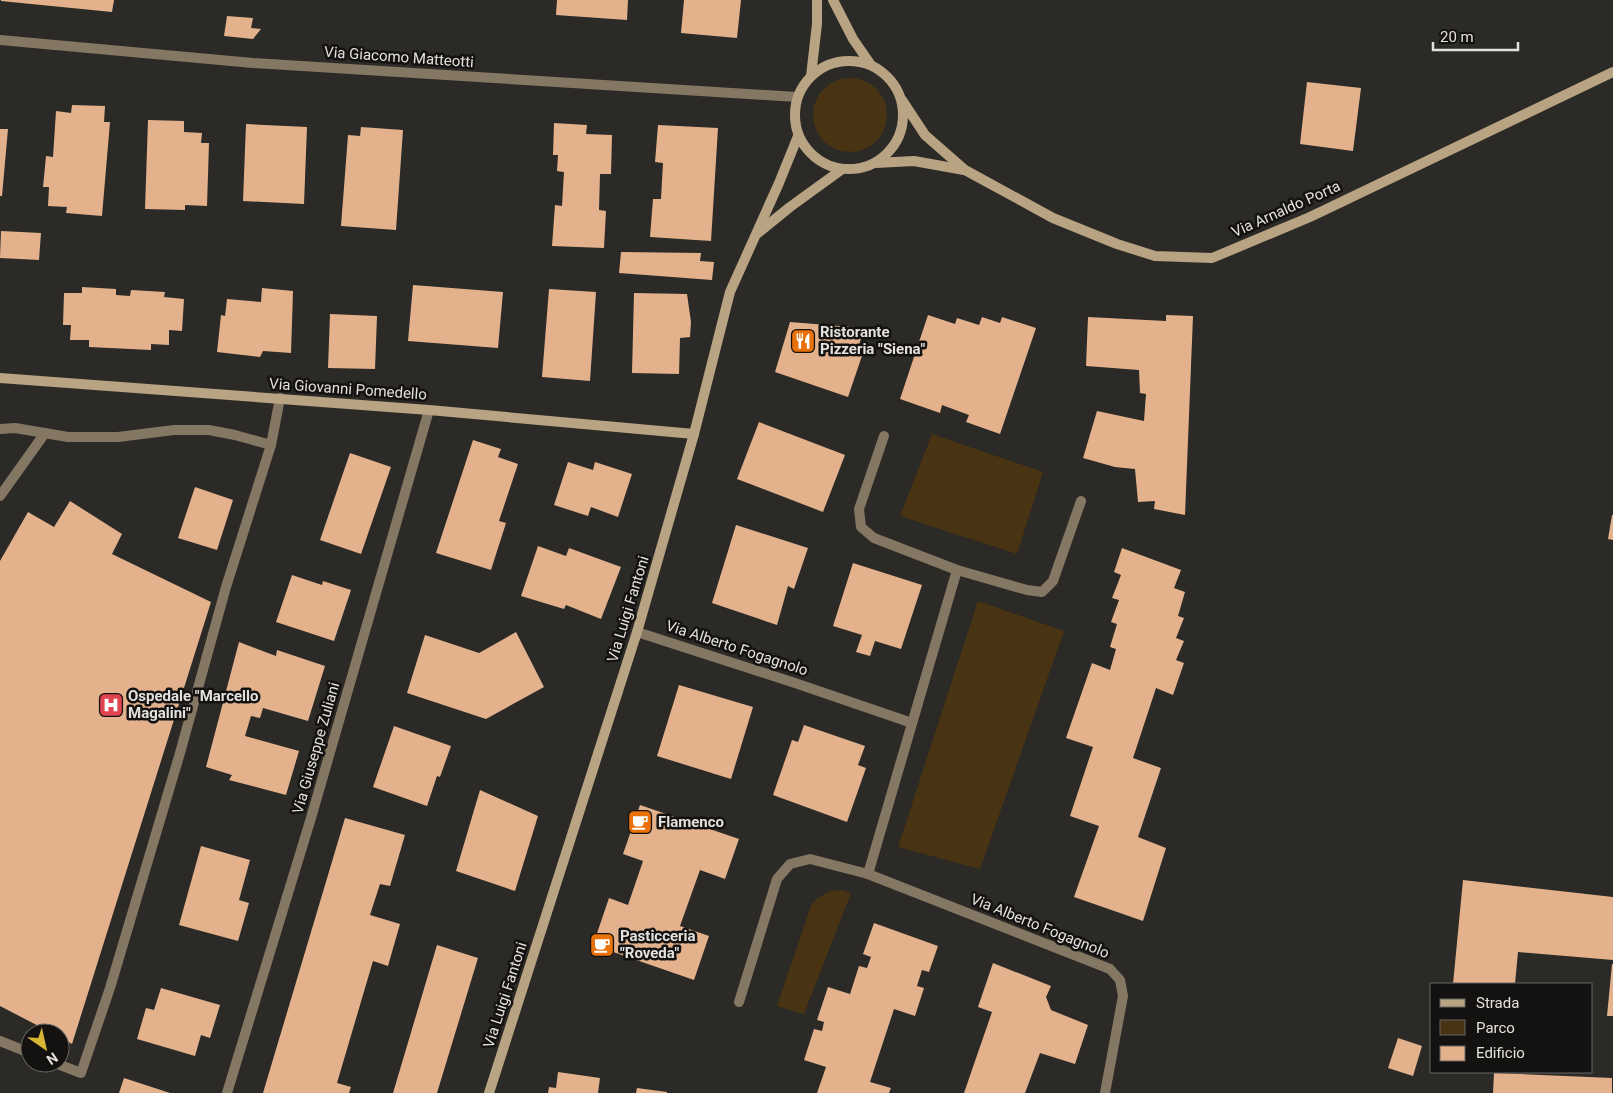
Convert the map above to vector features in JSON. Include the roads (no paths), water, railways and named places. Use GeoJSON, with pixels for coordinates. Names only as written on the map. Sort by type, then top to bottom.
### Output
{"type":"FeatureCollection","features":[{"type":"Feature","properties":{"kind":"street","name":"Via Luigi Fantoni"},"geometry":{"type":"LineString","coordinates":[[811,76],[817,24],[817,0]]}},
{"type":"Feature","properties":{"kind":"street","name":"Via Luigi Fantoni"},"geometry":{"type":"LineString","coordinates":[[832,0],[853,39],[871,65]]}},
{"type":"Feature","properties":{"kind":"street","name":"Via Giacomo Matteotti"},"geometry":{"type":"LineString","coordinates":[[0,40],[253,63],[797,97]]}},
{"type":"Feature","properties":{"kind":"street","name":"Via Luigi Fantoni"},"geometry":{"type":"LineString","coordinates":[[839,61],[856,61],[871,65],[884,73],[895,85],[902,100],[904,118],[900,136],[891,151],[876,163],[859,169],[841,170],[823,164],[808,152],[798,136],[794,110],[797,97],[811,76],[824,66],[839,61]]}},
{"type":"Feature","properties":{"kind":"street","name":"Via Arnaldo Porta"},"geometry":{"type":"LineString","coordinates":[[902,100],[926,135],[965,170],[1053,218],[1117,244],[1155,256],[1212,258],[1310,217],[1613,72]]}},
{"type":"Feature","properties":{"kind":"street"},"geometry":{"type":"LineString","coordinates":[[755,235],[798,136]]}},
{"type":"Feature","properties":{"kind":"street","name":"Via Arnaldo Porta"},"geometry":{"type":"LineString","coordinates":[[876,163],[914,161],[965,170]]}},
{"type":"Feature","properties":{"kind":"street","name":"Via Luigi Fantoni"},"geometry":{"type":"LineString","coordinates":[[489,1093],[638,632],[694,434],[730,292],[755,235],[841,170]]}},
{"type":"Feature","properties":{"kind":"street","name":"Via Giovanni Pomedello"},"geometry":{"type":"LineString","coordinates":[[0,378],[429,410],[694,434]]}},
{"type":"Feature","properties":{"kind":"street"},"geometry":{"type":"LineString","coordinates":[[70,1069],[81,1074],[113,978],[180,753],[226,587],[271,445],[280,398]]}},
{"type":"Feature","properties":{"kind":"street","name":"Via Giuseppe Zuliani"},"geometry":{"type":"LineString","coordinates":[[227,1093],[311,818],[429,410]]}},
{"type":"Feature","properties":{"kind":"street"},"geometry":{"type":"LineString","coordinates":[[0,428],[15,428],[68,437],[118,437],[174,430],[209,430],[271,445]]}},
{"type":"Feature","properties":{"kind":"street"},"geometry":{"type":"LineString","coordinates":[[0,496],[45,433]]}},
{"type":"Feature","properties":{"kind":"street"},"geometry":{"type":"LineString","coordinates":[[884,436],[859,509],[861,526],[874,538],[957,570],[1027,590],[1042,592],[1053,581],[1081,501]]}},
{"type":"Feature","properties":{"kind":"street"},"geometry":{"type":"LineString","coordinates":[[868,874],[957,570]]}},
{"type":"Feature","properties":{"kind":"street","name":"Via Alberto Fogagnolo"},"geometry":{"type":"LineString","coordinates":[[638,632],[912,723]]}},
{"type":"Feature","properties":{"kind":"street","name":"Via Alberto Fogagnolo"},"geometry":{"type":"LineString","coordinates":[[739,1002],[777,879],[790,864],[810,860],[868,874],[1110,969],[1120,980],[1123,996],[1105,1093]]}},
{"type":"Feature","properties":{"kind":"street"},"geometry":{"type":"LineString","coordinates":[[0,1041],[20,1049]]}},
{"type":"Feature","properties":{"kind":"place","name":"Ristorante Pizzeria \"Siena\""},"geometry":{"type":"Point","coordinates":[803,341]}},
{"type":"Feature","properties":{"kind":"place","name":"Ospedale \"Marcello Magalini\""},"geometry":{"type":"Point","coordinates":[111,705]}},
{"type":"Feature","properties":{"kind":"place","name":"Flamenco"},"geometry":{"type":"Point","coordinates":[640,822]}},
{"type":"Feature","properties":{"kind":"place","name":"Pasticceria \"Roveda\""},"geometry":{"type":"Point","coordinates":[602,945]}}]}
